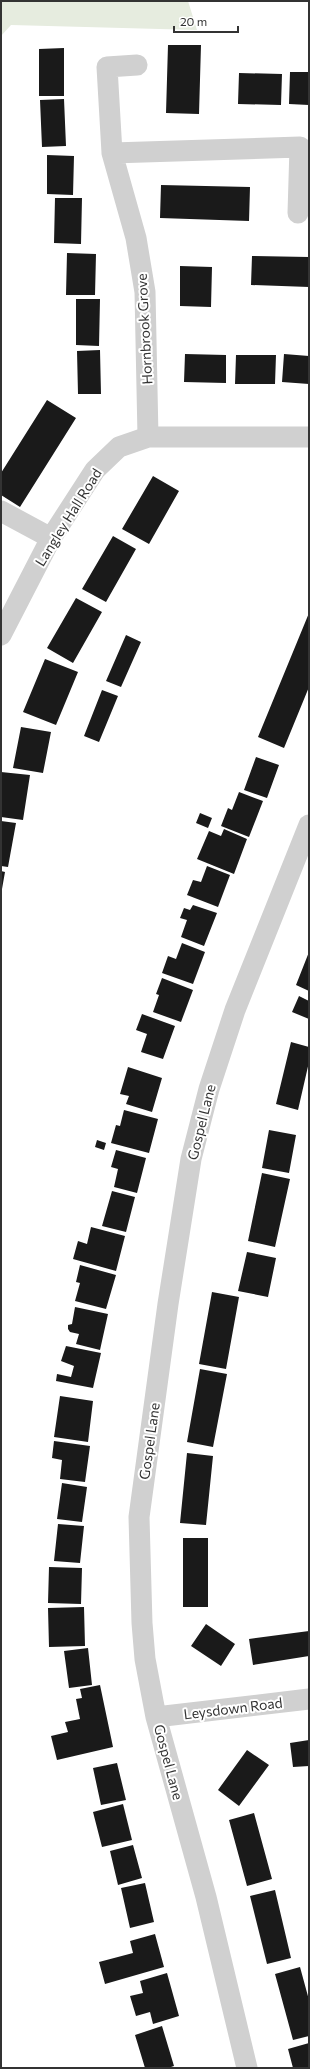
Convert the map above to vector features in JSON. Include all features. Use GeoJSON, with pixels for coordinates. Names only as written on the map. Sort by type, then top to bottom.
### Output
{"type":"FeatureCollection","features":[{"type":"Feature","properties":{"kind":"street","name":"Hornbrook Grove"},"geometry":{"type":"LineString","coordinates":[[137,65],[107,67],[112,153],[136,238],[145,292],[148,436]]}},
{"type":"Feature","properties":{"kind":"street"},"geometry":{"type":"LineString","coordinates":[[112,153],[300,147],[298,213]]}},
{"type":"Feature","properties":{"kind":"street","name":"Langley Hall Road"},"geometry":{"type":"LineString","coordinates":[[1,635],[51,538],[95,470],[119,447],[148,436],[309,437]]}},
{"type":"Feature","properties":{"kind":"street"},"geometry":{"type":"LineString","coordinates":[[1,511],[51,538]]}},
{"type":"Feature","properties":{"kind":"street","name":"Gospel Lane"},"geometry":{"type":"LineString","coordinates":[[246,2068],[208,1905],[156,1717],[145,1659],[142,1623],[139,1517],[168,1304],[191,1159],[209,1089],[235,1010],[309,825]]}},
{"type":"Feature","properties":{"kind":"street","name":"Leysdown Road"},"geometry":{"type":"LineString","coordinates":[[156,1717],[309,1699]]}},
{"type":"Feature","properties":{"kind":"shaded area"},"geometry":{"type":"Polygon","coordinates":[[[1,1],[188,1],[197,30],[11,25],[1,36],[1,1]]]}},
{"type":"Feature","properties":{"kind":"building"},"geometry":{"type":"Polygon","coordinates":[[[168,45],[201,45],[199,114],[166,113],[168,45]]]}},
{"type":"Feature","properties":{"kind":"building"},"geometry":{"type":"Polygon","coordinates":[[[64,48],[64,96],[39,96],[39,49],[64,48]]]}},
{"type":"Feature","properties":{"kind":"building"},"geometry":{"type":"Polygon","coordinates":[[[290,72],[309,72],[309,105],[289,104],[290,72]]]}},
{"type":"Feature","properties":{"kind":"building"},"geometry":{"type":"Polygon","coordinates":[[[239,73],[282,74],[281,105],[238,104],[239,73]]]}},
{"type":"Feature","properties":{"kind":"building"},"geometry":{"type":"Polygon","coordinates":[[[64,99],[66,146],[42,147],[40,100],[64,99]]]}},
{"type":"Feature","properties":{"kind":"building"},"geometry":{"type":"Polygon","coordinates":[[[47,155],[74,156],[73,195],[47,194],[47,155]]]}},
{"type":"Feature","properties":{"kind":"building"},"geometry":{"type":"Polygon","coordinates":[[[161,185],[250,187],[249,221],[160,218],[161,185]]]}},
{"type":"Feature","properties":{"kind":"building"},"geometry":{"type":"Polygon","coordinates":[[[55,198],[82,198],[81,244],[54,243],[55,198]]]}},
{"type":"Feature","properties":{"kind":"building"},"geometry":{"type":"Polygon","coordinates":[[[67,253],[96,254],[95,295],[66,295],[67,253]]]}},
{"type":"Feature","properties":{"kind":"building"},"geometry":{"type":"Polygon","coordinates":[[[252,256],[309,257],[309,287],[251,285],[252,256]]]}},
{"type":"Feature","properties":{"kind":"building"},"geometry":{"type":"Polygon","coordinates":[[[180,266],[212,267],[211,307],[180,306],[180,266]]]}},
{"type":"Feature","properties":{"kind":"building"},"geometry":{"type":"Polygon","coordinates":[[[76,299],[100,299],[99,346],[76,345],[76,299]]]}},
{"type":"Feature","properties":{"kind":"building"},"geometry":{"type":"Polygon","coordinates":[[[100,350],[101,394],[78,394],[77,351],[100,350]]]}},
{"type":"Feature","properties":{"kind":"building"},"geometry":{"type":"Polygon","coordinates":[[[185,354],[226,355],[226,383],[184,382],[185,354]]]}},
{"type":"Feature","properties":{"kind":"building"},"geometry":{"type":"Polygon","coordinates":[[[284,354],[309,356],[309,384],[282,382],[284,354]]]}},
{"type":"Feature","properties":{"kind":"building"},"geometry":{"type":"Polygon","coordinates":[[[236,355],[276,355],[275,384],[235,384],[236,355]]]}},
{"type":"Feature","properties":{"kind":"building"},"geometry":{"type":"Polygon","coordinates":[[[47,400],[76,418],[20,507],[1,495],[1,473],[47,400]]]}},
{"type":"Feature","properties":{"kind":"building"},"geometry":{"type":"Polygon","coordinates":[[[153,476],[179,491],[149,544],[122,529],[153,476]]]}},
{"type":"Feature","properties":{"kind":"building"},"geometry":{"type":"Polygon","coordinates":[[[113,536],[136,549],[106,602],[82,589],[113,536]]]}},
{"type":"Feature","properties":{"kind":"building"},"geometry":{"type":"Polygon","coordinates":[[[76,598],[102,612],[73,663],[47,648],[76,598]]]}},
{"type":"Feature","properties":{"kind":"building"},"geometry":{"type":"Polygon","coordinates":[[[309,613],[309,687],[284,748],[258,737],[309,613]]]}},
{"type":"Feature","properties":{"kind":"building"},"geometry":{"type":"Polygon","coordinates":[[[126,635],[141,642],[121,687],[106,681],[126,635]]]}},
{"type":"Feature","properties":{"kind":"building"},"geometry":{"type":"Polygon","coordinates":[[[45,659],[78,672],[56,725],[23,712],[45,659]]]}},
{"type":"Feature","properties":{"kind":"building"},"geometry":{"type":"Polygon","coordinates":[[[102,690],[118,696],[99,742],[84,736],[102,690]]]}},
{"type":"Feature","properties":{"kind":"building"},"geometry":{"type":"Polygon","coordinates":[[[21,727],[51,732],[43,773],[13,768],[21,727]]]}},
{"type":"Feature","properties":{"kind":"building"},"geometry":{"type":"Polygon","coordinates":[[[256,757],[279,765],[267,798],[244,790],[256,757]]]}},
{"type":"Feature","properties":{"kind":"building"},"geometry":{"type":"Polygon","coordinates":[[[1,772],[30,775],[23,820],[1,817],[1,772]]]}},
{"type":"Feature","properties":{"kind":"building"},"geometry":{"type":"Polygon","coordinates":[[[239,792],[263,801],[249,837],[221,826],[228,808],[232,810],[239,792]]]}},
{"type":"Feature","properties":{"kind":"building"},"geometry":{"type":"Polygon","coordinates":[[[200,813],[212,818],[208,828],[196,823],[200,813]]]}},
{"type":"Feature","properties":{"kind":"building"},"geometry":{"type":"Polygon","coordinates":[[[1,821],[16,823],[8,867],[1,866],[1,821]]]}},
{"type":"Feature","properties":{"kind":"building"},"geometry":{"type":"Polygon","coordinates":[[[224,829],[247,839],[234,874],[197,859],[209,831],[221,836],[224,829]]]}},
{"type":"Feature","properties":{"kind":"building"},"geometry":{"type":"Polygon","coordinates":[[[207,866],[230,875],[218,907],[187,895],[193,880],[201,882],[207,866]]]}},
{"type":"Feature","properties":{"kind":"building"},"geometry":{"type":"Polygon","coordinates":[[[1,871],[5,872],[2,889],[1,889],[1,871]]]}},
{"type":"Feature","properties":{"kind":"building"},"geometry":{"type":"Polygon","coordinates":[[[193,905],[217,913],[204,946],[181,937],[187,920],[180,918],[184,908],[190,910],[193,905]]]}},
{"type":"Feature","properties":{"kind":"building"},"geometry":{"type":"Polygon","coordinates":[[[182,943],[205,952],[193,984],[162,973],[168,956],[176,959],[182,943]]]}},
{"type":"Feature","properties":{"kind":"building"},"geometry":{"type":"Polygon","coordinates":[[[309,952],[309,991],[296,985],[309,952]]]}},
{"type":"Feature","properties":{"kind":"building"},"geometry":{"type":"Polygon","coordinates":[[[162,978],[193,990],[181,1022],[153,1012],[159,995],[156,994],[162,978]]]}},
{"type":"Feature","properties":{"kind":"building"},"geometry":{"type":"Polygon","coordinates":[[[299,996],[309,1001],[309,1019],[292,1012],[299,996]]]}},
{"type":"Feature","properties":{"kind":"building"},"geometry":{"type":"Polygon","coordinates":[[[142,1014],[175,1026],[163,1059],[141,1052],[147,1034],[136,1030],[142,1014]]]}},
{"type":"Feature","properties":{"kind":"building"},"geometry":{"type":"Polygon","coordinates":[[[291,1042],[309,1047],[309,1062],[298,1110],[276,1104],[291,1042]]]}},
{"type":"Feature","properties":{"kind":"building"},"geometry":{"type":"Polygon","coordinates":[[[128,1067],[162,1078],[152,1112],[126,1104],[129,1096],[120,1094],[128,1067]]]}},
{"type":"Feature","properties":{"kind":"building"},"geometry":{"type":"Polygon","coordinates":[[[124,1110],[158,1119],[149,1153],[111,1143],[116,1125],[120,1126],[124,1110]]]}},
{"type":"Feature","properties":{"kind":"building"},"geometry":{"type":"Polygon","coordinates":[[[269,1130],[296,1135],[289,1173],[262,1168],[269,1130]]]}},
{"type":"Feature","properties":{"kind":"building"},"geometry":{"type":"Polygon","coordinates":[[[97,1140],[106,1143],[104,1150],[95,1147],[97,1140]]]}},
{"type":"Feature","properties":{"kind":"building"},"geometry":{"type":"Polygon","coordinates":[[[116,1150],[146,1158],[137,1193],[114,1187],[118,1169],[111,1167],[116,1150]]]}},
{"type":"Feature","properties":{"kind":"building"},"geometry":{"type":"Polygon","coordinates":[[[262,1173],[290,1179],[275,1247],[248,1241],[262,1173]]]}},
{"type":"Feature","properties":{"kind":"building"},"geometry":{"type":"Polygon","coordinates":[[[112,1191],[135,1197],[126,1232],[102,1226],[112,1191]]]}},
{"type":"Feature","properties":{"kind":"building"},"geometry":{"type":"Polygon","coordinates":[[[91,1227],[125,1236],[116,1271],[73,1259],[78,1241],[87,1244],[91,1227]]]}},
{"type":"Feature","properties":{"kind":"building"},"geometry":{"type":"Polygon","coordinates":[[[247,1252],[276,1258],[268,1297],[238,1291],[247,1252]]]}},
{"type":"Feature","properties":{"kind":"building"},"geometry":{"type":"Polygon","coordinates":[[[80,1265],[116,1275],[106,1309],[75,1301],[80,1283],[76,1282],[80,1265]]]}},
{"type":"Feature","properties":{"kind":"building"},"geometry":{"type":"Polygon","coordinates":[[[212,1292],[239,1297],[226,1369],[199,1364],[212,1292]]]}},
{"type":"Feature","properties":{"kind":"building"},"geometry":{"type":"Polygon","coordinates":[[[75,1307],[108,1314],[100,1350],[76,1344],[79,1334],[70,1332],[68,1329],[68,1325],[72,1324],[75,1307]]]}},
{"type":"Feature","properties":{"kind":"building"},"geometry":{"type":"Polygon","coordinates":[[[66,1346],[101,1353],[93,1388],[56,1381],[57,1374],[71,1377],[74,1366],[61,1361],[66,1346]]]}},
{"type":"Feature","properties":{"kind":"building"},"geometry":{"type":"Polygon","coordinates":[[[200,1369],[227,1374],[213,1447],[187,1442],[200,1369]]]}},
{"type":"Feature","properties":{"kind":"building"},"geometry":{"type":"Polygon","coordinates":[[[60,1396],[93,1401],[88,1442],[54,1437],[60,1396]]]}},
{"type":"Feature","properties":{"kind":"building"},"geometry":{"type":"Polygon","coordinates":[[[54,1441],[90,1446],[85,1482],[60,1479],[62,1460],[52,1458],[54,1441]]]}},
{"type":"Feature","properties":{"kind":"building"},"geometry":{"type":"Polygon","coordinates":[[[187,1453],[213,1456],[206,1525],[180,1523],[187,1453]]]}},
{"type":"Feature","properties":{"kind":"building"},"geometry":{"type":"Polygon","coordinates":[[[62,1483],[87,1487],[82,1522],[57,1519],[62,1483]]]}},
{"type":"Feature","properties":{"kind":"building"},"geometry":{"type":"Polygon","coordinates":[[[58,1524],[84,1526],[80,1563],[54,1561],[58,1524]]]}},
{"type":"Feature","properties":{"kind":"building"},"geometry":{"type":"Polygon","coordinates":[[[183,1538],[208,1538],[208,1607],[183,1607],[183,1538]]]}},
{"type":"Feature","properties":{"kind":"building"},"geometry":{"type":"Polygon","coordinates":[[[49,1567],[82,1568],[81,1604],[48,1603],[49,1567]]]}},
{"type":"Feature","properties":{"kind":"building"},"geometry":{"type":"Polygon","coordinates":[[[84,1607],[85,1646],[49,1647],[48,1608],[84,1607]]]}},
{"type":"Feature","properties":{"kind":"building"},"geometry":{"type":"Polygon","coordinates":[[[206,1624],[235,1644],[221,1666],[191,1646],[206,1624]]]}},
{"type":"Feature","properties":{"kind":"building"},"geometry":{"type":"Polygon","coordinates":[[[309,1631],[309,1656],[253,1665],[249,1639],[309,1631]]]}},
{"type":"Feature","properties":{"kind":"building"},"geometry":{"type":"Polygon","coordinates":[[[88,1648],[92,1685],[69,1688],[64,1651],[88,1648]]]}},
{"type":"Feature","properties":{"kind":"building"},"geometry":{"type":"Polygon","coordinates":[[[100,1685],[113,1747],[57,1760],[51,1736],[68,1732],[65,1722],[80,1719],[76,1699],[82,1698],[80,1689],[100,1685]]]}},
{"type":"Feature","properties":{"kind":"building"},"geometry":{"type":"Polygon","coordinates":[[[309,1740],[309,1766],[293,1767],[290,1743],[309,1740]]]}},
{"type":"Feature","properties":{"kind":"building"},"geometry":{"type":"Polygon","coordinates":[[[247,1750],[269,1765],[239,1806],[218,1790],[247,1750]]]}},
{"type":"Feature","properties":{"kind":"building"},"geometry":{"type":"Polygon","coordinates":[[[117,1763],[126,1800],[101,1805],[93,1768],[117,1763]]]}},
{"type":"Feature","properties":{"kind":"building"},"geometry":{"type":"Polygon","coordinates":[[[123,1804],[132,1840],[102,1847],[93,1812],[123,1804]]]}},
{"type":"Feature","properties":{"kind":"building"},"geometry":{"type":"Polygon","coordinates":[[[254,1813],[272,1879],[247,1886],[229,1820],[254,1813]]]}},
{"type":"Feature","properties":{"kind":"building"},"geometry":{"type":"Polygon","coordinates":[[[133,1845],[142,1878],[118,1885],[110,1851],[133,1845]]]}},
{"type":"Feature","properties":{"kind":"building"},"geometry":{"type":"Polygon","coordinates":[[[145,1883],[154,1922],[130,1928],[121,1888],[145,1883]]]}},
{"type":"Feature","properties":{"kind":"building"},"geometry":{"type":"Polygon","coordinates":[[[275,1890],[291,1958],[267,1964],[250,1896],[275,1890]]]}},
{"type":"Feature","properties":{"kind":"building"},"geometry":{"type":"Polygon","coordinates":[[[155,1934],[164,1967],[105,1984],[99,1962],[133,1953],[130,1941],[155,1934]]]}},
{"type":"Feature","properties":{"kind":"building"},"geometry":{"type":"Polygon","coordinates":[[[300,1967],[309,2000],[309,2036],[293,2040],[275,1974],[300,1967]]]}},
{"type":"Feature","properties":{"kind":"building"},"geometry":{"type":"Polygon","coordinates":[[[167,1973],[179,2016],[153,2024],[150,2012],[136,2016],[130,1996],[143,1993],[140,1981],[167,1973]]]}},
{"type":"Feature","properties":{"kind":"building"},"geometry":{"type":"Polygon","coordinates":[[[162,2026],[174,2066],[168,2068],[145,2068],[135,2035],[162,2026]]]}},
{"type":"Feature","properties":{"kind":"building"},"geometry":{"type":"Polygon","coordinates":[[[309,2043],[309,2068],[293,2068],[288,2049],[309,2043]]]}}]}
